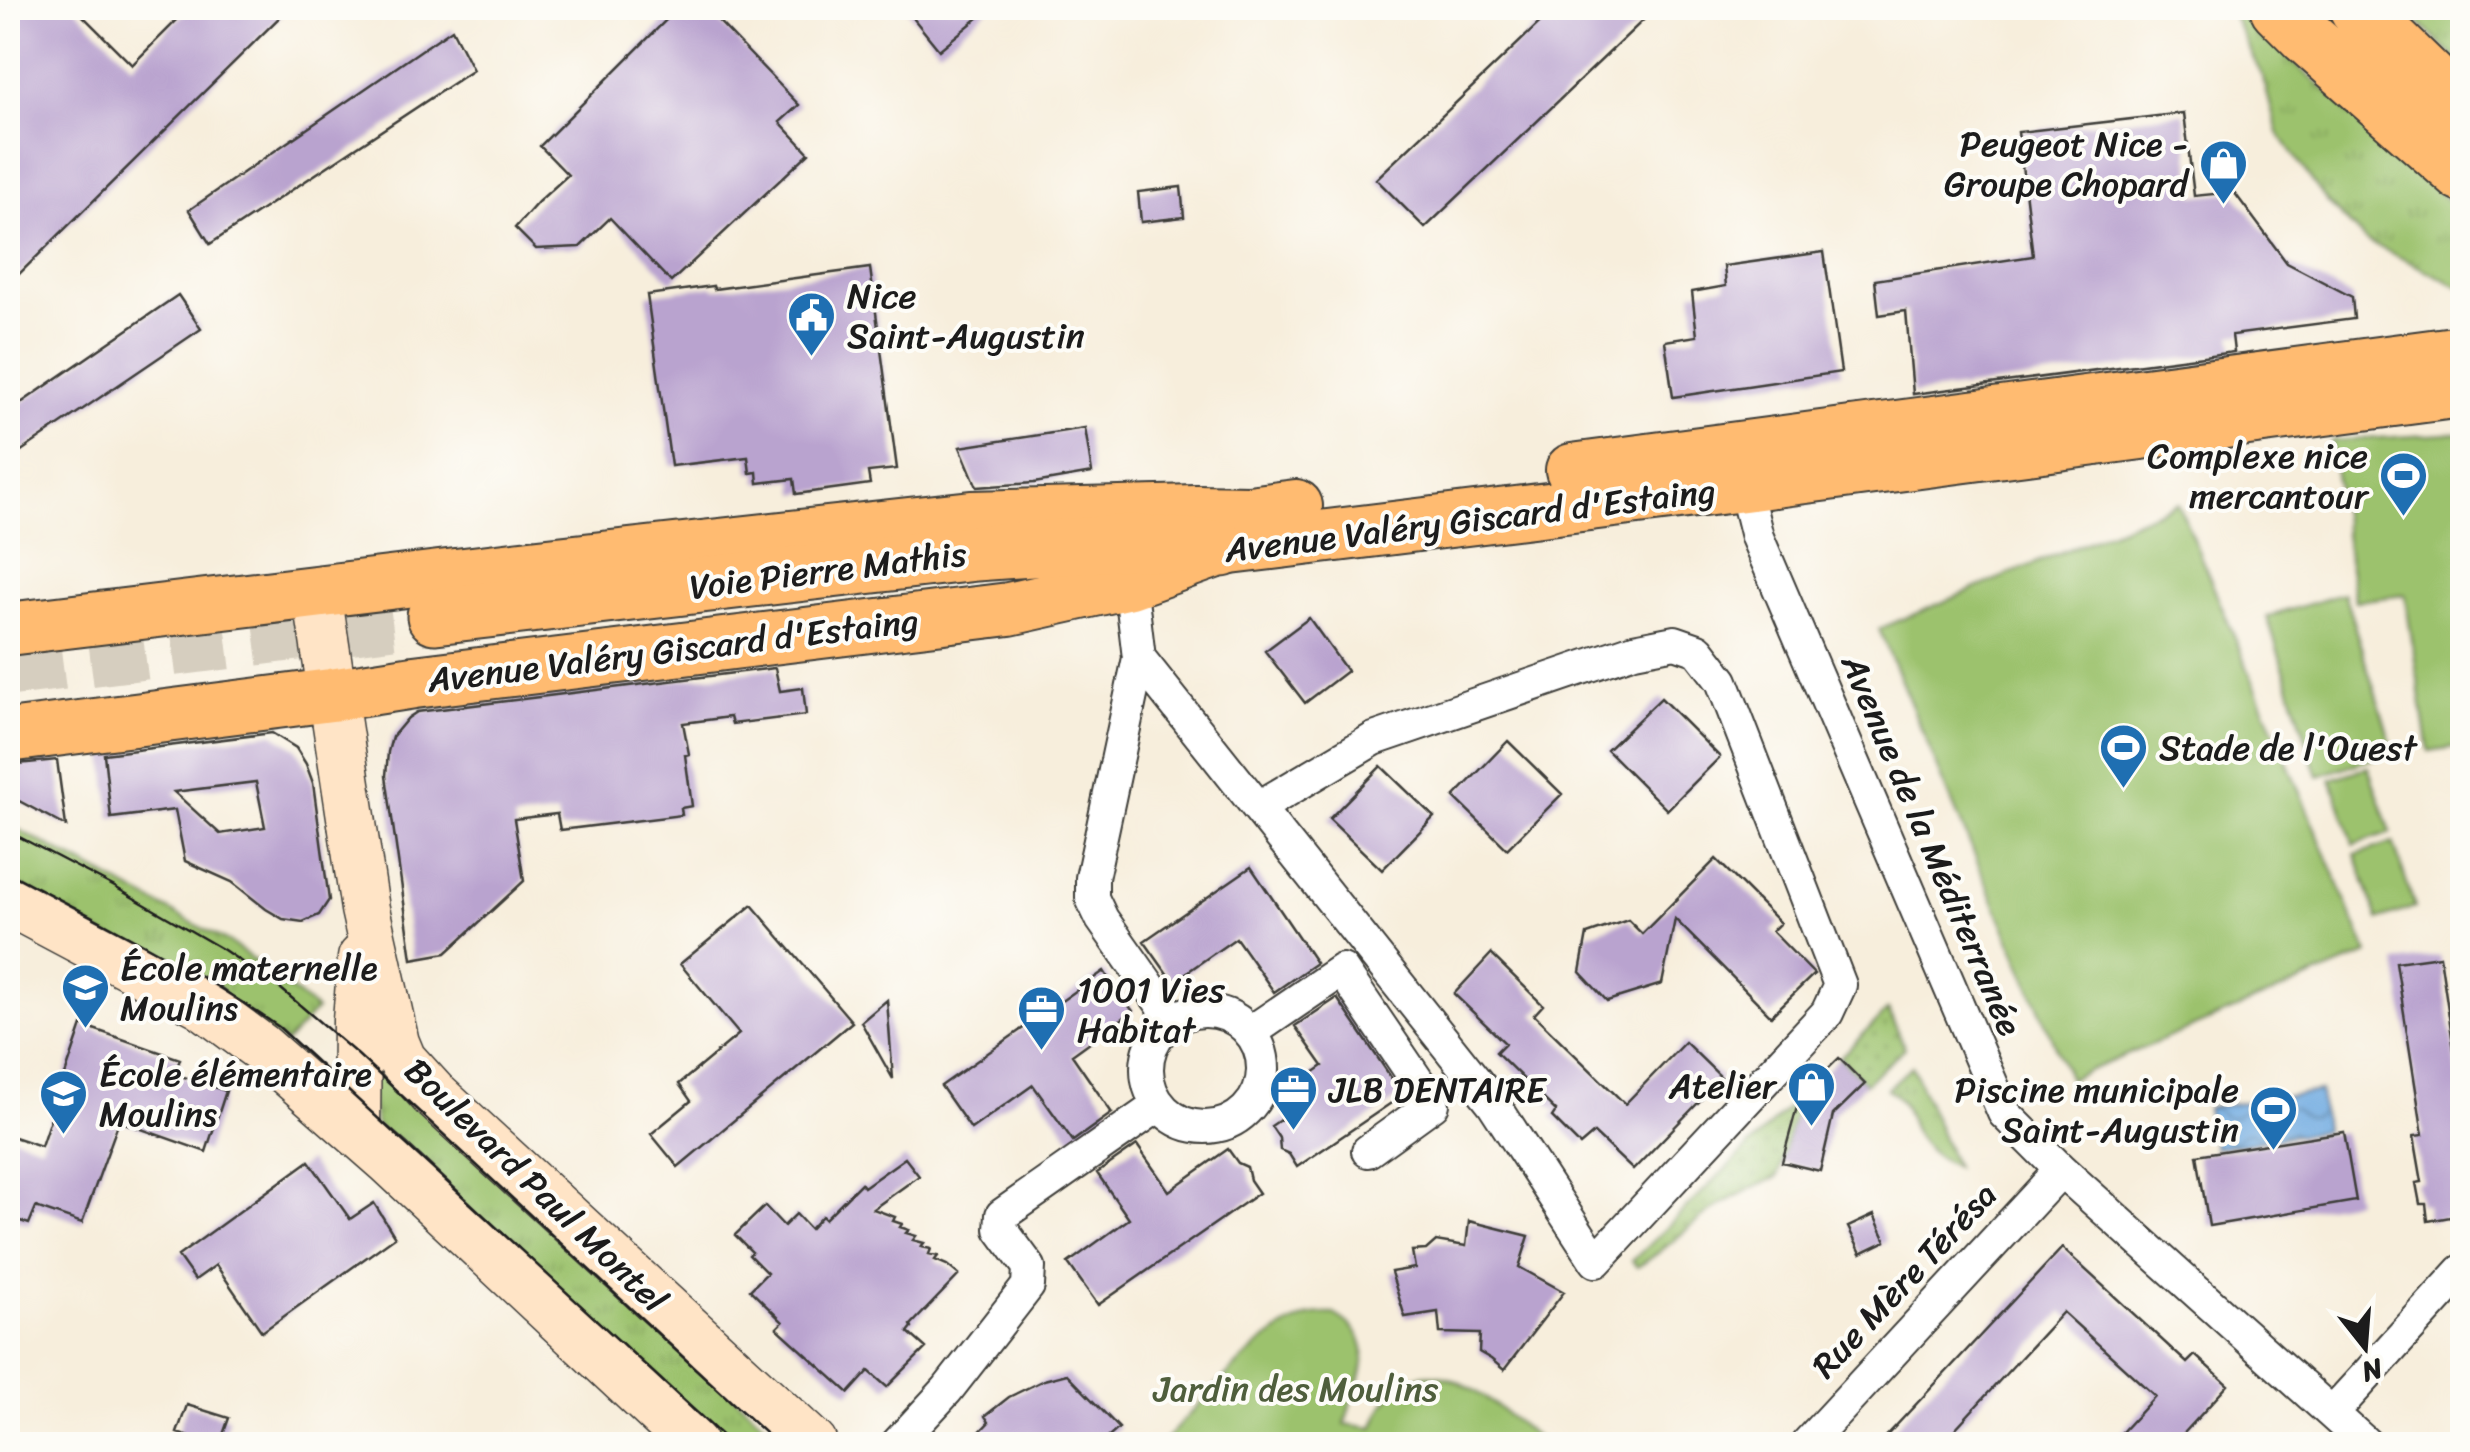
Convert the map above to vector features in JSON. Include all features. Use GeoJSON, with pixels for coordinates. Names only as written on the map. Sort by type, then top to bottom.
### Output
{"type":"FeatureCollection","features":[{"type":"Feature","properties":{"kind":"highway"},"geometry":{"type":"LineString","coordinates":[[2278,8],[2462,174]]}},
{"type":"Feature","properties":{"kind":"highway"},"geometry":{"type":"LineString","coordinates":[[2357,8],[2462,110]]}},
{"type":"Feature","properties":{"kind":"highway","name":"Voie Pierre Mathis"},"geometry":{"type":"LineString","coordinates":[[435,616],[976,553],[1132,542],[1222,549]]}},
{"type":"Feature","properties":{"kind":"main road","name":"Avenue Valéry Giscard d'Estaing"},"geometry":{"type":"LineString","coordinates":[[8,629],[972,517],[1249,512],[2462,352]]}},
{"type":"Feature","properties":{"kind":"main road","name":"Avenue Valéry Giscard d'Estaing"},"geometry":{"type":"LineString","coordinates":[[8,736],[1009,609],[1130,582],[1222,549],[2462,391]]}},
{"type":"Feature","properties":{"kind":"main road"},"geometry":{"type":"LineString","coordinates":[[317,593],[366,909]]}},
{"type":"Feature","properties":{"kind":"main road"},"geometry":{"type":"LineString","coordinates":[[8,902],[202,1004],[281,1064],[692,1444]]}},
{"type":"Feature","properties":{"kind":"main road","name":"Boulevard Paul Montel"},"geometry":{"type":"LineString","coordinates":[[356,1130],[357,1020],[366,909]]}},
{"type":"Feature","properties":{"kind":"main road","name":"Boulevard Paul Montel"},"geometry":{"type":"LineString","coordinates":[[366,909],[402,1060],[432,1094],[813,1444]]}},
{"type":"Feature","properties":{"kind":"street","name":"Avenue de la Méditerranée"},"geometry":{"type":"LineString","coordinates":[[1744,485],[1757,537],[2004,1113],[2060,1170],[2366,1444]]}},
{"type":"Feature","properties":{"kind":"street"},"geometry":{"type":"LineString","coordinates":[[1130,582],[1139,658],[1092,878],[1092,898],[1102,919],[1173,1020]]}},
{"type":"Feature","properties":{"kind":"street"},"geometry":{"type":"LineString","coordinates":[[1139,658],[1493,1104],[1596,1261],[1827,1013],[1840,985],[1722,681],[1698,650],[1675,642],[1634,650],[1374,739],[1259,807]]}},
{"type":"Feature","properties":{"kind":"street"},"geometry":{"type":"LineString","coordinates":[[1251,1032],[1342,970],[1433,1104],[1368,1150]]}},
{"type":"Feature","properties":{"kind":"street"},"geometry":{"type":"LineString","coordinates":[[1205,1010],[1238,1020],[1251,1032],[1264,1066],[1262,1084],[1242,1114],[1226,1124],[1207,1127],[1172,1118],[1159,1105],[1146,1069],[1149,1050],[1158,1033],[1173,1020],[1205,1010]]}},
{"type":"Feature","properties":{"kind":"street"},"geometry":{"type":"LineString","coordinates":[[897,1444],[948,1390],[1028,1286],[1029,1267],[1001,1230],[1002,1215],[1159,1105]]}},
{"type":"Feature","properties":{"kind":"street","name":"Rue Mère Térésa"},"geometry":{"type":"LineString","coordinates":[[1806,1444],[2060,1170]]}},
{"type":"Feature","properties":{"kind":"street"},"geometry":{"type":"LineString","coordinates":[[2332,1413],[2462,1271]]}},
{"type":"Feature","properties":{"kind":"green space"},"geometry":{"type":"Polygon","coordinates":[[[2229,8],[2246,8],[2289,58],[2462,213],[2462,288],[2365,240],[2327,202],[2278,133],[2263,78],[2229,8]]]}},
{"type":"Feature","properties":{"kind":"green space"},"geometry":{"type":"Polygon","coordinates":[[[2403,8],[2462,8],[2462,65],[2403,8]]]}},
{"type":"Feature","properties":{"kind":"green space","name":"Complexe nice mercantour"},"geometry":{"type":"Polygon","coordinates":[[[2462,433],[2462,746],[2429,751],[2405,595],[2355,601],[2331,441],[2462,433]]]}},
{"type":"Feature","properties":{"kind":"green space","name":"Stade de l'Ouest"},"geometry":{"type":"Polygon","coordinates":[[[2178,503],[2368,954],[2069,1079],[1879,629],[2178,503]]]}},
{"type":"Feature","properties":{"kind":"green space"},"geometry":{"type":"Polygon","coordinates":[[[2344,593],[2394,752],[2318,776],[2267,617],[2344,593]]]}},
{"type":"Feature","properties":{"kind":"green space"},"geometry":{"type":"Polygon","coordinates":[[[2368,767],[2391,832],[2354,845],[2331,779],[2368,767]]]}},
{"type":"Feature","properties":{"kind":"green space"},"geometry":{"type":"Polygon","coordinates":[[[8,824],[230,943],[316,1010],[286,1043],[8,878],[8,824]]]}},
{"type":"Feature","properties":{"kind":"green space"},"geometry":{"type":"Polygon","coordinates":[[[2393,842],[2415,907],[2378,920],[2356,855],[2393,842]]]}},
{"type":"Feature","properties":{"kind":"green space"},"geometry":{"type":"Polygon","coordinates":[[[1888,1010],[1905,1048],[1865,1084],[1839,1058],[1888,1010]]]}},
{"type":"Feature","properties":{"kind":"green space"},"geometry":{"type":"Polygon","coordinates":[[[366,1054],[786,1444],[721,1444],[383,1134],[375,1122],[366,1054]]]}},
{"type":"Feature","properties":{"kind":"green space"},"geometry":{"type":"Polygon","coordinates":[[[1912,1066],[1955,1167],[1921,1141],[1903,1105],[1887,1089],[1912,1066]]]}},
{"type":"Feature","properties":{"kind":"green space"},"geometry":{"type":"Polygon","coordinates":[[[1800,1096],[1778,1177],[1714,1209],[1637,1267],[1632,1261],[1800,1096]]]}},
{"type":"Feature","properties":{"kind":"green space","name":"Jardin des Moulins"},"geometry":{"type":"Polygon","coordinates":[[[1334,1314],[1360,1338],[1364,1351],[1345,1424],[1373,1428],[1390,1396],[1410,1379],[1432,1375],[1454,1380],[1478,1393],[1545,1444],[1161,1444],[1231,1371],[1271,1337],[1310,1316],[1334,1314]]]}},
{"type":"Feature","properties":{"kind":"water"},"geometry":{"type":"Polygon","coordinates":[[[2320,1091],[2324,1131],[2214,1148],[2207,1108],[2320,1091]]]}},
{"type":"Feature","properties":{"kind":"building"},"geometry":{"type":"Polygon","coordinates":[[[8,8],[75,8],[132,65],[189,8],[289,8],[8,285],[8,8]]]}},
{"type":"Feature","properties":{"kind":"building"},"geometry":{"type":"Polygon","coordinates":[[[678,8],[706,8],[799,105],[780,122],[809,153],[671,282],[610,218],[580,247],[536,249],[515,228],[568,175],[540,146],[678,8]]]}},
{"type":"Feature","properties":{"kind":"building"},"geometry":{"type":"Polygon","coordinates":[[[905,8],[990,8],[939,50],[905,8]]]}},
{"type":"Feature","properties":{"kind":"building"},"geometry":{"type":"Polygon","coordinates":[[[1555,8],[1656,8],[1425,228],[1376,179],[1555,8]]]}},
{"type":"Feature","properties":{"kind":"building"},"geometry":{"type":"Polygon","coordinates":[[[452,29],[473,70],[210,244],[189,210],[452,29]]]}},
{"type":"Feature","properties":{"kind":"building"},"geometry":{"type":"Polygon","coordinates":[[[2184,113],[2194,196],[2234,192],[2287,263],[2352,297],[2354,319],[2232,335],[2234,352],[1913,394],[1906,311],[1879,315],[1875,280],[2033,256],[2018,132],[2184,113]]]}},
{"type":"Feature","properties":{"kind":"building"},"geometry":{"type":"Polygon","coordinates":[[[1181,187],[1184,217],[1141,222],[1138,192],[1181,187]]]}},
{"type":"Feature","properties":{"kind":"building"},"geometry":{"type":"Polygon","coordinates":[[[1824,252],[1841,372],[1673,397],[1665,341],[1697,336],[1692,292],[1726,286],[1724,266],[1824,252]]]}},
{"type":"Feature","properties":{"kind":"building","name":"Nice Saint-Augustin"},"geometry":{"type":"Polygon","coordinates":[[[870,268],[897,469],[868,472],[870,484],[796,494],[794,479],[758,483],[757,472],[750,473],[748,457],[671,466],[647,295],[870,268]]]}},
{"type":"Feature","properties":{"kind":"building"},"geometry":{"type":"Polygon","coordinates":[[[178,295],[201,329],[8,460],[8,412],[178,295]]]}},
{"type":"Feature","properties":{"kind":"building"},"geometry":{"type":"Polygon","coordinates":[[[1085,428],[1092,473],[1034,483],[977,487],[960,447],[1085,428]]]}},
{"type":"Feature","properties":{"kind":"building"},"geometry":{"type":"Polygon","coordinates":[[[1309,618],[1347,671],[1305,703],[1265,651],[1309,618]]]}},
{"type":"Feature","properties":{"kind":"building"},"geometry":{"type":"Polygon","coordinates":[[[775,668],[780,691],[803,688],[806,715],[732,724],[730,717],[683,723],[692,806],[681,808],[682,815],[560,830],[557,814],[514,819],[524,881],[446,953],[412,959],[386,776],[392,737],[408,718],[417,712],[775,668]]]}},
{"type":"Feature","properties":{"kind":"building"},"geometry":{"type":"Polygon","coordinates":[[[1661,698],[1720,757],[1667,810],[1607,750],[1661,698]]]}},
{"type":"Feature","properties":{"kind":"building"},"geometry":{"type":"Polygon","coordinates":[[[272,733],[296,748],[313,783],[329,900],[319,915],[303,922],[283,919],[232,882],[185,861],[175,810],[111,818],[104,754],[272,733]],[[256,782],[174,792],[220,834],[265,827],[256,782]]]}},
{"type":"Feature","properties":{"kind":"building"},"geometry":{"type":"Polygon","coordinates":[[[1508,741],[1562,794],[1507,849],[1454,797],[1508,741]]]}},
{"type":"Feature","properties":{"kind":"building"},"geometry":{"type":"Polygon","coordinates":[[[57,760],[66,826],[8,795],[8,765],[57,760]]]}},
{"type":"Feature","properties":{"kind":"building"},"geometry":{"type":"Polygon","coordinates":[[[1381,766],[1434,817],[1382,870],[1329,819],[1381,766]]]}},
{"type":"Feature","properties":{"kind":"building"},"geometry":{"type":"Polygon","coordinates":[[[1716,859],[1780,923],[1772,931],[1814,974],[1771,1016],[1675,919],[1662,984],[1607,1001],[1580,972],[1587,934],[1628,920],[1642,934],[1716,859]]]}},
{"type":"Feature","properties":{"kind":"building"},"geometry":{"type":"Polygon","coordinates":[[[1251,867],[1316,963],[1274,992],[1236,938],[1173,982],[1144,941],[1251,867]]]}},
{"type":"Feature","properties":{"kind":"building"},"geometry":{"type":"Polygon","coordinates":[[[752,905],[852,1022],[678,1167],[651,1134],[691,1101],[679,1084],[739,1034],[680,964],[752,905]]]}},
{"type":"Feature","properties":{"kind":"building"},"geometry":{"type":"Polygon","coordinates":[[[1491,954],[1543,1005],[1534,1015],[1625,1104],[1685,1042],[1722,1078],[1633,1170],[1594,1133],[1580,1145],[1552,1117],[1556,1111],[1496,1052],[1505,1043],[1454,994],[1491,954]]]}},
{"type":"Feature","properties":{"kind":"building"},"geometry":{"type":"Polygon","coordinates":[[[2440,956],[2462,1104],[2462,1215],[2428,1221],[2426,1204],[2420,1204],[2416,1183],[2422,1182],[2414,1136],[2423,1135],[2396,962],[2440,956]]]}},
{"type":"Feature","properties":{"kind":"building"},"geometry":{"type":"Polygon","coordinates":[[[1104,971],[1114,987],[1122,988],[1122,997],[1133,1011],[1072,1055],[1112,1113],[1073,1141],[1033,1085],[971,1129],[941,1086],[1104,971]]]}},
{"type":"Feature","properties":{"kind":"building"},"geometry":{"type":"Polygon","coordinates":[[[1337,998],[1403,1095],[1297,1167],[1289,1154],[1280,1150],[1279,1138],[1271,1126],[1315,1096],[1303,1080],[1323,1066],[1295,1026],[1337,998]]]}},
{"type":"Feature","properties":{"kind":"building"},"geometry":{"type":"Polygon","coordinates":[[[887,1000],[893,1079],[861,1022],[887,1000]]]}},
{"type":"Feature","properties":{"kind":"building"},"geometry":{"type":"Polygon","coordinates":[[[82,1025],[180,1059],[175,1074],[226,1091],[206,1152],[119,1121],[82,1223],[36,1207],[29,1224],[8,1217],[8,1135],[41,1146],[82,1025]]]}},
{"type":"Feature","properties":{"kind":"building"},"geometry":{"type":"Polygon","coordinates":[[[1839,1058],[1865,1084],[1833,1115],[1820,1171],[1782,1162],[1800,1096],[1839,1058]]]}},
{"type":"Feature","properties":{"kind":"building"},"geometry":{"type":"Polygon","coordinates":[[[2344,1132],[2356,1201],[2209,1226],[2197,1155],[2344,1132]]]}},
{"type":"Feature","properties":{"kind":"building"},"geometry":{"type":"Polygon","coordinates":[[[1137,1145],[1169,1191],[1228,1149],[1238,1163],[1247,1167],[1259,1193],[1098,1305],[1068,1263],[1129,1219],[1097,1173],[1137,1145]]]}},
{"type":"Feature","properties":{"kind":"building"},"geometry":{"type":"Polygon","coordinates":[[[905,1158],[919,1176],[873,1209],[895,1217],[893,1221],[909,1230],[906,1233],[916,1236],[913,1240],[924,1243],[921,1247],[938,1256],[935,1260],[959,1275],[911,1325],[908,1332],[926,1348],[887,1387],[869,1371],[849,1393],[777,1328],[783,1322],[750,1290],[767,1273],[735,1235],[765,1206],[784,1226],[796,1214],[810,1229],[861,1183],[864,1187],[905,1158]]]}},
{"type":"Feature","properties":{"kind":"building"},"geometry":{"type":"Polygon","coordinates":[[[309,1161],[350,1219],[374,1203],[395,1237],[262,1332],[216,1265],[195,1280],[178,1256],[309,1161]]]}},
{"type":"Feature","properties":{"kind":"building"},"geometry":{"type":"Polygon","coordinates":[[[1874,1215],[1886,1241],[1861,1253],[1848,1227],[1874,1215]]]}},
{"type":"Feature","properties":{"kind":"building"},"geometry":{"type":"Polygon","coordinates":[[[1469,1221],[1529,1236],[1519,1267],[1564,1292],[1504,1370],[1479,1352],[1480,1334],[1440,1333],[1438,1312],[1405,1317],[1391,1272],[1415,1268],[1412,1251],[1426,1250],[1436,1241],[1466,1246],[1469,1221]]]}},
{"type":"Feature","properties":{"kind":"building"},"geometry":{"type":"Polygon","coordinates":[[[2062,1248],[2187,1363],[2195,1355],[2228,1385],[2174,1444],[2111,1444],[2155,1396],[2063,1312],[1941,1444],[1879,1444],[2062,1248]]]}},
{"type":"Feature","properties":{"kind":"building"},"geometry":{"type":"Polygon","coordinates":[[[1067,1374],[1119,1428],[1101,1444],[968,1444],[989,1422],[985,1416],[1009,1397],[1067,1374]]]}},
{"type":"Feature","properties":{"kind":"building"},"geometry":{"type":"Polygon","coordinates":[[[187,1405],[229,1418],[220,1443],[177,1433],[187,1405]]]}},
{"type":"Feature","properties":{"kind":"tunnel"},"geometry":{"type":"LineString","coordinates":[[8,669],[435,616]]}},
{"type":"Feature","properties":{"kind":"tram line"},"geometry":{"type":"LineString","coordinates":[[8,831],[224,950],[280,988],[357,1054],[777,1444]]}},
{"type":"Feature","properties":{"kind":"tram line"},"geometry":{"type":"LineString","coordinates":[[8,872],[180,965],[279,1027],[731,1444]]}},
{"type":"Feature","properties":{"kind":"place","name":"Peugeot Nice - Groupe Chopard"},"geometry":{"type":"Point","coordinates":[2223,206]}},
{"type":"Feature","properties":{"kind":"place","name":"Nice Saint-Augustin"},"geometry":{"type":"Point","coordinates":[812,358]}},
{"type":"Feature","properties":{"kind":"place","name":"Complexe nice mercantour"},"geometry":{"type":"Point","coordinates":[2403,518]}},
{"type":"Feature","properties":{"kind":"place","name":"Stade de l'Ouest"},"geometry":{"type":"Point","coordinates":[2124,790]}},
{"type":"Feature","properties":{"kind":"place","name":"École maternelle Moulins"},"geometry":{"type":"Point","coordinates":[85,1030]}},
{"type":"Feature","properties":{"kind":"place","name":"1001 Vies Habitat"},"geometry":{"type":"Point","coordinates":[1042,1052]}},
{"type":"Feature","properties":{"kind":"place","name":"Atelier"},"geometry":{"type":"Point","coordinates":[1811,1128]}},
{"type":"Feature","properties":{"kind":"place","name":"JLB DENTAIRE"},"geometry":{"type":"Point","coordinates":[1294,1132]}},
{"type":"Feature","properties":{"kind":"place","name":"École élémentaire Moulins"},"geometry":{"type":"Point","coordinates":[64,1136]}},
{"type":"Feature","properties":{"kind":"place","name":"Piscine municipale Saint-Augustin"},"geometry":{"type":"Point","coordinates":[2274,1152]}}]}
